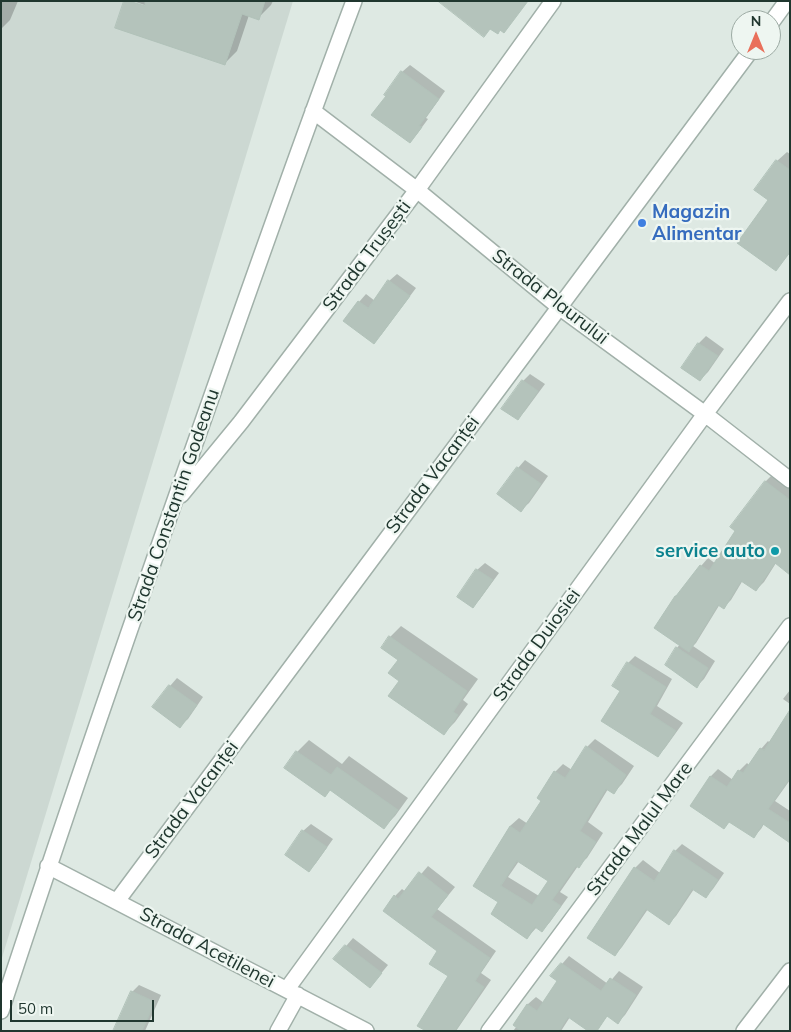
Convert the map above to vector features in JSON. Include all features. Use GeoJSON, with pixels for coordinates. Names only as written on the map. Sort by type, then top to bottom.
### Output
{"type":"FeatureCollection","features":[{"type":"Feature","properties":{"kind":"street","name":"Strada Constantin Godeanu"},"geometry":{"type":"LineString","coordinates":[[1,1012],[48,866],[173,504],[354,1]]}},
{"type":"Feature","properties":{"kind":"street","name":"Strada Trușești"},"geometry":{"type":"LineString","coordinates":[[173,504],[241,422],[417,190],[553,1]]}},
{"type":"Feature","properties":{"kind":"street","name":"Strada Vacanței"},"geometry":{"type":"LineString","coordinates":[[117,901],[744,60]]}},
{"type":"Feature","properties":{"kind":"street","name":"Strada Plaurului"},"geometry":{"type":"LineString","coordinates":[[313,111],[417,190],[559,307],[705,414],[790,480]]}},
{"type":"Feature","properties":{"kind":"street","name":"Strada Duiosiei"},"geometry":{"type":"LineString","coordinates":[[278,1031],[292,992],[705,414],[790,302]]}},
{"type":"Feature","properties":{"kind":"street","name":"Strada Malul Mare"},"geometry":{"type":"LineString","coordinates":[[489,1031],[790,626]]}},
{"type":"Feature","properties":{"kind":"street","name":"Strada Acetilenei"},"geometry":{"type":"LineString","coordinates":[[48,866],[366,1031]]}},
{"type":"Feature","properties":{"kind":"street"},"geometry":{"type":"LineString","coordinates":[[744,1031],[790,970]]}},
{"type":"Feature","properties":{"kind":"shaded area"},"geometry":{"type":"Polygon","coordinates":[[[1,1],[293,1],[1,961],[1,1]]]}},
{"type":"Feature","properties":{"kind":"building"},"geometry":{"type":"Polygon","coordinates":[[[124,1],[145,6],[145,1],[265,1],[259,20],[242,14],[225,65],[115,28],[124,1]]]}},
{"type":"Feature","properties":{"kind":"building"},"geometry":{"type":"Polygon","coordinates":[[[438,1],[528,1],[504,33],[500,30],[498,34],[490,29],[484,37],[438,1]]]}},
{"type":"Feature","properties":{"kind":"building"},"geometry":{"type":"Polygon","coordinates":[[[401,71],[439,99],[419,126],[422,127],[410,143],[371,115],[386,96],[384,95],[401,71]]]}},
{"type":"Feature","properties":{"kind":"building"},"geometry":{"type":"Polygon","coordinates":[[[776,160],[790,170],[790,252],[776,271],[737,243],[768,200],[754,190],[776,160]]]}},
{"type":"Feature","properties":{"kind":"building"},"geometry":{"type":"Polygon","coordinates":[[[388,280],[410,296],[374,344],[343,321],[358,301],[368,308],[388,280]]]}},
{"type":"Feature","properties":{"kind":"building"},"geometry":{"type":"Polygon","coordinates":[[[698,343],[718,356],[700,381],[681,368],[698,343]]]}},
{"type":"Feature","properties":{"kind":"building"},"geometry":{"type":"Polygon","coordinates":[[[522,380],[538,391],[518,420],[501,409],[522,380]]]}},
{"type":"Feature","properties":{"kind":"building"},"geometry":{"type":"Polygon","coordinates":[[[517,467],[541,484],[521,512],[497,494],[517,467]]]}},
{"type":"Feature","properties":{"kind":"building"},"geometry":{"type":"Polygon","coordinates":[[[765,481],[790,500],[790,575],[775,563],[756,591],[741,581],[724,609],[718,605],[689,652],[654,628],[675,596],[700,565],[709,571],[735,531],[730,527],[765,481]]]}},
{"type":"Feature","properties":{"kind":"building"},"geometry":{"type":"Polygon","coordinates":[[[476,569],[493,580],[473,608],[457,597],[476,569]]]}},
{"type":"Feature","properties":{"kind":"building"},"geometry":{"type":"Polygon","coordinates":[[[389,636],[467,691],[453,712],[458,715],[444,735],[388,696],[399,681],[388,673],[398,660],[381,648],[389,636]]]}},
{"type":"Feature","properties":{"kind":"building"},"geometry":{"type":"Polygon","coordinates":[[[676,647],[708,668],[697,688],[665,665],[676,647]]]}},
{"type":"Feature","properties":{"kind":"building"},"geometry":{"type":"Polygon","coordinates":[[[627,662],[666,687],[650,714],[676,731],[658,757],[601,721],[620,691],[612,686],[627,662]]]}},
{"type":"Feature","properties":{"kind":"building"},"geometry":{"type":"Polygon","coordinates":[[[169,685],[197,705],[180,728],[152,707],[169,685]]]}},
{"type":"Feature","properties":{"kind":"building"},"geometry":{"type":"Polygon","coordinates":[[[790,710],[790,778],[768,809],[790,823],[790,843],[763,824],[754,838],[729,822],[724,829],[690,806],[710,776],[727,787],[738,770],[743,773],[760,748],[764,750],[790,710]]]}},
{"type":"Feature","properties":{"kind":"building"},"geometry":{"type":"Polygon","coordinates":[[[586,746],[626,775],[614,794],[606,789],[580,831],[596,842],[579,868],[576,866],[552,900],[561,906],[542,932],[535,927],[527,939],[491,914],[498,902],[473,886],[510,826],[520,833],[541,801],[537,798],[554,771],[565,778],[586,746]],[[517,861],[501,886],[532,905],[548,881],[517,861]]]}},
{"type":"Feature","properties":{"kind":"building"},"geometry":{"type":"Polygon","coordinates":[[[296,751],[331,775],[337,767],[398,810],[384,829],[330,790],[325,797],[284,768],[296,751]]]}},
{"type":"Feature","properties":{"kind":"building"},"geometry":{"type":"Polygon","coordinates":[[[302,830],[327,847],[309,872],[285,855],[302,830]]]}},
{"type":"Feature","properties":{"kind":"building"},"geometry":{"type":"Polygon","coordinates":[[[674,850],[718,880],[706,898],[692,889],[669,925],[646,909],[615,956],[587,938],[634,867],[654,881],[674,850]]]}},
{"type":"Feature","properties":{"kind":"building"},"geometry":{"type":"Polygon","coordinates":[[[419,872],[448,895],[431,917],[490,958],[475,981],[484,987],[455,1031],[426,1031],[417,1026],[448,976],[429,964],[437,951],[383,911],[394,895],[398,899],[419,872]]]}},
{"type":"Feature","properties":{"kind":"building"},"geometry":{"type":"Polygon","coordinates":[[[345,945],[382,973],[370,988],[333,959],[345,945]]]}},
{"type":"Feature","properties":{"kind":"building"},"geometry":{"type":"Polygon","coordinates":[[[561,963],[601,991],[610,978],[636,995],[618,1024],[607,1016],[597,1031],[588,1031],[568,1017],[559,1031],[521,1031],[513,1025],[527,1004],[537,1011],[557,981],[550,976],[561,963]]]}},
{"type":"Feature","properties":{"kind":"building"},"geometry":{"type":"Polygon","coordinates":[[[131,991],[155,1002],[142,1031],[113,1031],[131,991]]]}},
{"type":"Feature","properties":{"kind":"place","name":"Magazin Alimentar"},"geometry":{"type":"Point","coordinates":[642,223]}},
{"type":"Feature","properties":{"kind":"place","name":"service auto"},"geometry":{"type":"Point","coordinates":[775,551]}}]}
